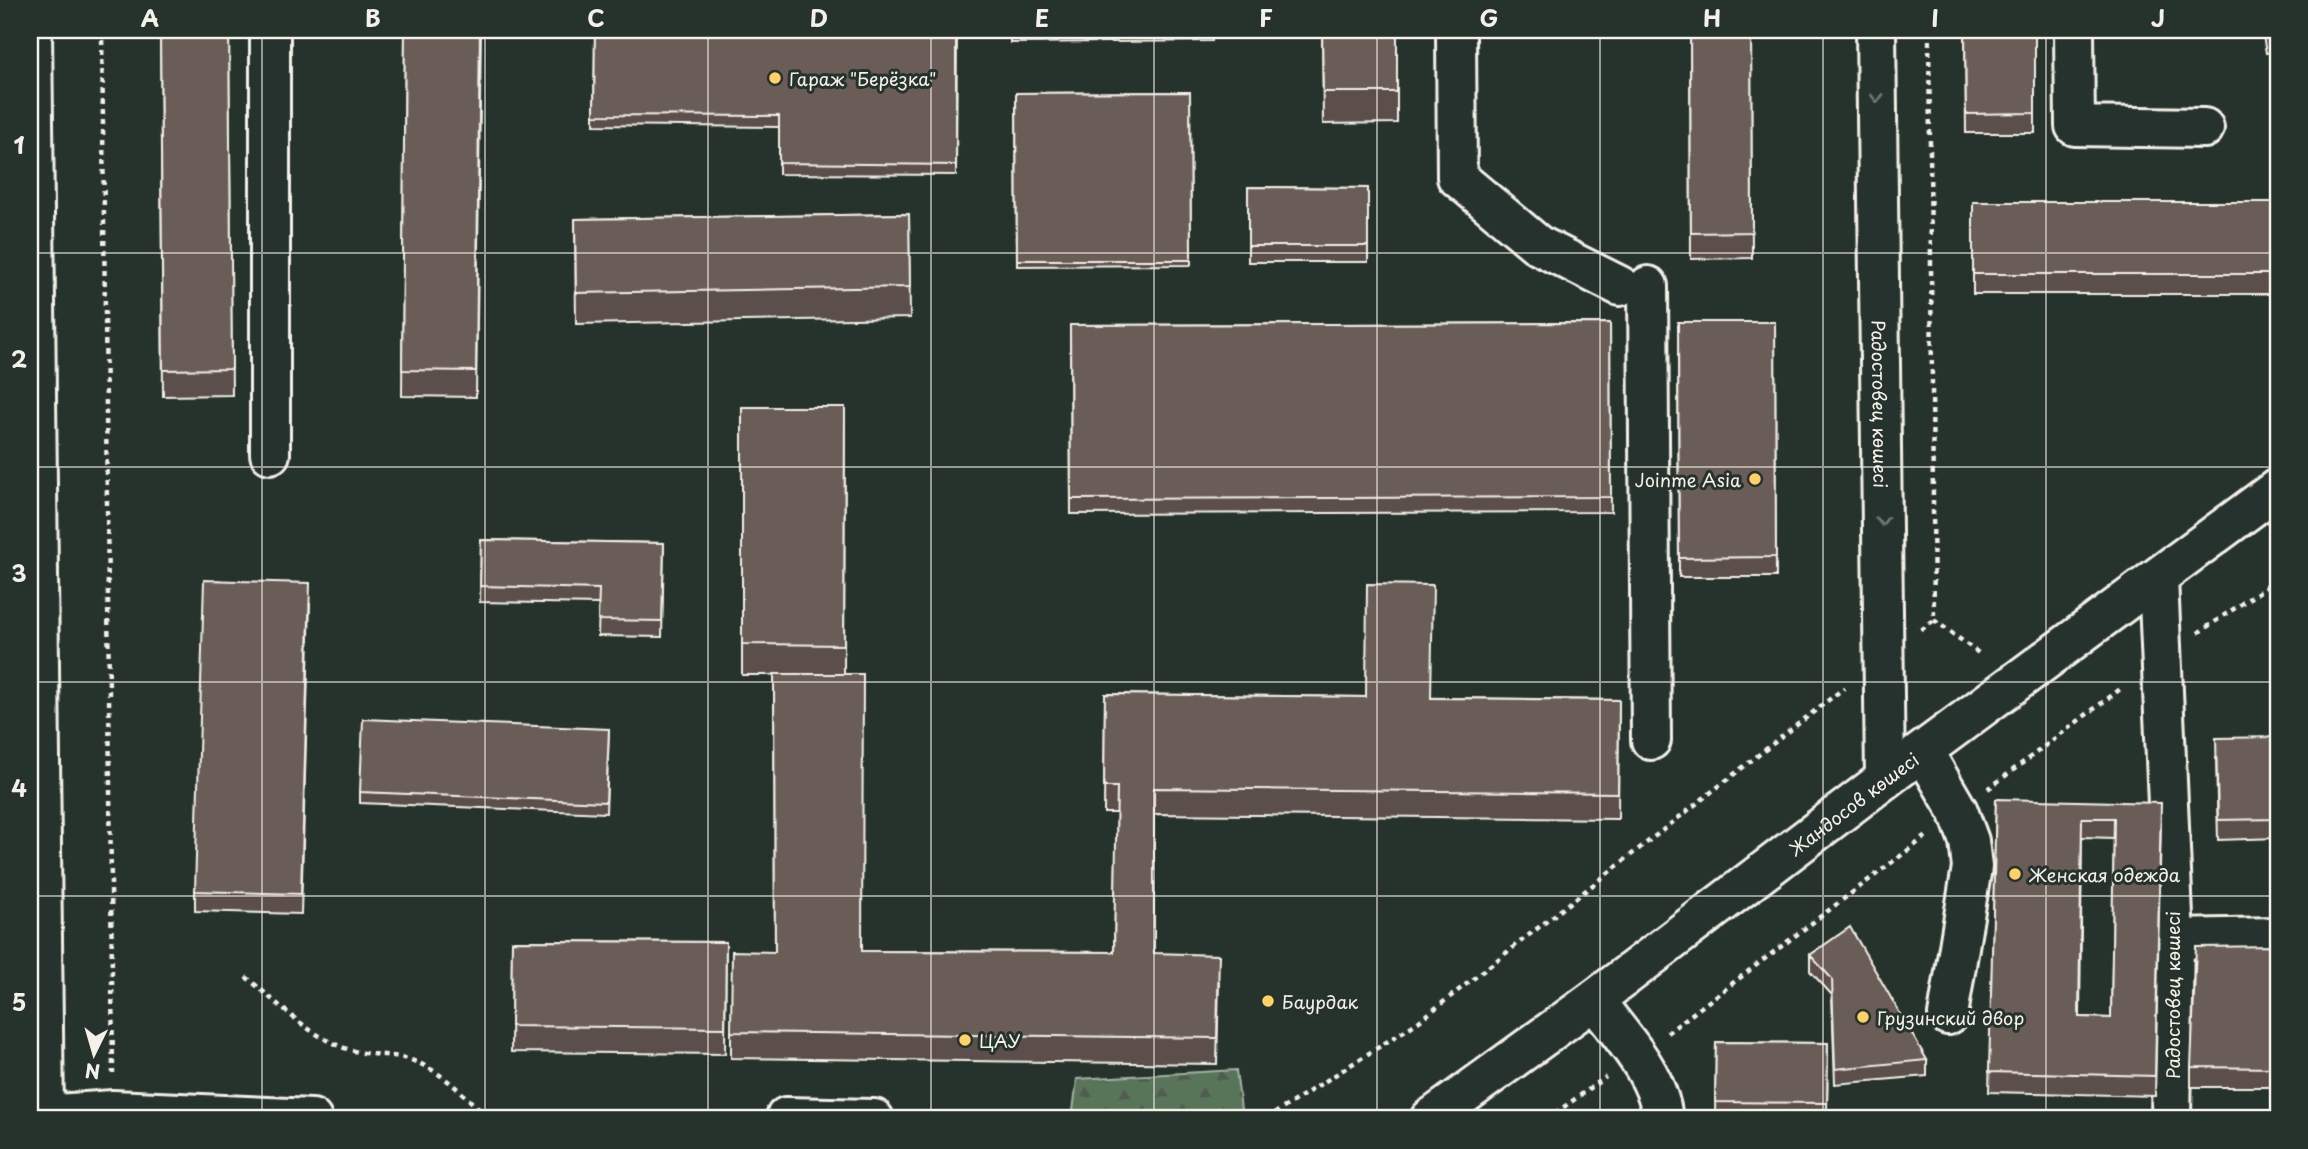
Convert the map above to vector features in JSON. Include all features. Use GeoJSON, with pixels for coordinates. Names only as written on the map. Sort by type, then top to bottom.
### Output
{"type":"FeatureCollection","features":[{"type":"Feature","properties":{"kind":"street"},"geometry":{"type":"LineString","coordinates":[[32,30],[34,539],[44,1117],[113,1110],[312,1119]]}},
{"type":"Feature","properties":{"kind":"street"},"geometry":{"type":"LineString","coordinates":[[270,30],[270,454]]}},
{"type":"Feature","properties":{"kind":"street"},"geometry":{"type":"LineString","coordinates":[[1456,30],[1457,177],[1538,245],[1634,286],[1651,740]]}},
{"type":"Feature","properties":{"kind":"street","name":"Радостовец көшесі"},"geometry":{"type":"LineString","coordinates":[[1876,30],[1885,779]]}},
{"type":"Feature","properties":{"kind":"street"},"geometry":{"type":"LineString","coordinates":[[2074,30],[2075,126],[2204,128]]}},
{"type":"Feature","properties":{"kind":"street","name":"Жандосов көшесі"},"geometry":{"type":"LineString","coordinates":[[1430,1119],[1594,1000],[1885,779],[2278,488]]}},
{"type":"Feature","properties":{"kind":"street","name":"Радостовец көшесі"},"geometry":{"type":"LineString","coordinates":[[2158,578],[2174,939],[2171,1119]]}},
{"type":"Feature","properties":{"kind":"street"},"geometry":{"type":"LineString","coordinates":[[1923,751],[1958,811],[1969,841],[1972,867],[1948,1015]]}},
{"type":"Feature","properties":{"kind":"street"},"geometry":{"type":"LineString","coordinates":[[2174,939],[2278,937]]}},
{"type":"Feature","properties":{"kind":"street"},"geometry":{"type":"LineString","coordinates":[[1594,1000],[1636,1056],[1654,1086],[1663,1119]]}},
{"type":"Feature","properties":{"kind":"street"},"geometry":{"type":"LineString","coordinates":[[786,1117],[874,1119]]}},
{"type":"Feature","properties":{"kind":"path"},"geometry":{"type":"LineString","coordinates":[[102,30],[113,1110]]}},
{"type":"Feature","properties":{"kind":"path"},"geometry":{"type":"LineString","coordinates":[[1928,30],[1934,620],[1980,654]]}},
{"type":"Feature","properties":{"kind":"path"},"geometry":{"type":"LineString","coordinates":[[1548,1119],[1636,1056],[2161,658],[2278,579]]}},
{"type":"Feature","properties":{"kind":"path"},"geometry":{"type":"LineString","coordinates":[[1266,1119],[1418,1022],[1884,657]]}},
{"type":"Feature","properties":{"kind":"path"},"geometry":{"type":"LineString","coordinates":[[246,977],[316,1033],[350,1050],[401,1057],[431,1068],[482,1112]]}},
{"type":"Feature","properties":{"kind":"green space"},"geometry":{"type":"Polygon","coordinates":[[[1236,1070],[1242,1117],[1238,1119],[1072,1119],[1077,1079],[1236,1070]]]}},
{"type":"Feature","properties":{"kind":"building"},"geometry":{"type":"Polygon","coordinates":[[[160,30],[229,30],[232,369],[163,370],[160,30]]]}},
{"type":"Feature","properties":{"kind":"building"},"geometry":{"type":"Polygon","coordinates":[[[405,30],[480,30],[476,371],[402,370],[405,30]]]}},
{"type":"Feature","properties":{"kind":"building","name":"Гараж \"Берёзка\""},"geometry":{"type":"Polygon","coordinates":[[[595,30],[956,30],[956,165],[779,163],[779,116],[594,115],[595,30]]]}},
{"type":"Feature","properties":{"kind":"building"},"geometry":{"type":"Polygon","coordinates":[[[1322,30],[1397,30],[1397,92],[1323,92],[1322,30]]]}},
{"type":"Feature","properties":{"kind":"building"},"geometry":{"type":"Polygon","coordinates":[[[1690,30],[1751,30],[1752,232],[1691,233],[1690,30]]]}},
{"type":"Feature","properties":{"kind":"building"},"geometry":{"type":"Polygon","coordinates":[[[1965,30],[2035,30],[2035,113],[1966,114],[1965,30]]]}},
{"type":"Feature","properties":{"kind":"building"},"geometry":{"type":"Polygon","coordinates":[[[1190,92],[1191,260],[1017,260],[1016,93],[1190,92]]]}},
{"type":"Feature","properties":{"kind":"building"},"geometry":{"type":"Polygon","coordinates":[[[1248,187],[1368,188],[1368,246],[1248,246],[1248,187]]]}},
{"type":"Feature","properties":{"kind":"building"},"geometry":{"type":"Polygon","coordinates":[[[1973,202],[2278,202],[2278,274],[1973,274],[1973,202]]]}},
{"type":"Feature","properties":{"kind":"building"},"geometry":{"type":"Polygon","coordinates":[[[909,214],[910,287],[576,293],[575,219],[909,214]]]}},
{"type":"Feature","properties":{"kind":"building"},"geometry":{"type":"Polygon","coordinates":[[[1678,322],[1775,322],[1776,557],[1679,558],[1678,322]]]}},
{"type":"Feature","properties":{"kind":"building"},"geometry":{"type":"Polygon","coordinates":[[[1610,323],[1611,497],[1071,499],[1070,325],[1610,323]]]}},
{"type":"Feature","properties":{"kind":"building"},"geometry":{"type":"Polygon","coordinates":[[[742,407],[845,407],[844,645],[742,644],[742,407]]]}},
{"type":"Feature","properties":{"kind":"building"},"geometry":{"type":"Polygon","coordinates":[[[481,540],[664,543],[662,621],[598,620],[599,589],[480,586],[481,540]]]}},
{"type":"Feature","properties":{"kind":"building"},"geometry":{"type":"Polygon","coordinates":[[[204,580],[310,583],[301,894],[195,891],[204,580]]]}},
{"type":"Feature","properties":{"kind":"building"},"geometry":{"type":"Polygon","coordinates":[[[1367,584],[1433,585],[1431,698],[1619,700],[1618,793],[1154,788],[1154,953],[1219,955],[1217,1038],[731,1032],[732,951],[775,952],[774,674],[863,674],[862,951],[1114,952],[1117,787],[1104,787],[1105,694],[1366,697],[1367,584]]]}},
{"type":"Feature","properties":{"kind":"building"},"geometry":{"type":"Polygon","coordinates":[[[363,719],[609,729],[606,802],[360,792],[363,719]]]}},
{"type":"Feature","properties":{"kind":"building"},"geometry":{"type":"Polygon","coordinates":[[[2278,737],[2278,819],[2218,820],[2216,738],[2278,737]]]}},
{"type":"Feature","properties":{"kind":"building"},"geometry":{"type":"Polygon","coordinates":[[[1996,799],[2161,803],[2155,1076],[1989,1072],[1996,799]],[[2082,818],[2079,1017],[2111,1018],[2114,818],[2082,818]]]}},
{"type":"Feature","properties":{"kind":"building","name":"Грузинский двор"},"geometry":{"type":"Polygon","coordinates":[[[1850,927],[1927,1060],[1835,1069],[1832,979],[1810,955],[1850,927]]]}},
{"type":"Feature","properties":{"kind":"building"},"geometry":{"type":"Polygon","coordinates":[[[512,941],[726,942],[725,1028],[511,1026],[512,941]]]}},
{"type":"Feature","properties":{"kind":"building"},"geometry":{"type":"Polygon","coordinates":[[[2278,946],[2278,1068],[2191,1067],[2196,947],[2278,946]]]}},
{"type":"Feature","properties":{"kind":"building"},"geometry":{"type":"Polygon","coordinates":[[[1716,1042],[1828,1043],[1827,1103],[1715,1102],[1716,1042]]]}},
{"type":"Feature","properties":{"kind":"building"},"geometry":{"type":"Polygon","coordinates":[[[1708,1115],[2045,1119],[1708,1119],[1708,1115]]]}},
{"type":"Feature","properties":{"kind":"place","name":"Гараж \"Берёзка\""},"geometry":{"type":"Point","coordinates":[775,78]}},
{"type":"Feature","properties":{"kind":"place","name":"Joinme Asia"},"geometry":{"type":"Point","coordinates":[1755,479]}},
{"type":"Feature","properties":{"kind":"place","name":"Женская одежда"},"geometry":{"type":"Point","coordinates":[2015,874]}},
{"type":"Feature","properties":{"kind":"place","name":"Баурдак"},"geometry":{"type":"Point","coordinates":[1268,1001]}},
{"type":"Feature","properties":{"kind":"place","name":"Грузинский двор"},"geometry":{"type":"Point","coordinates":[1863,1017]}},
{"type":"Feature","properties":{"kind":"place","name":"ЦАУ"},"geometry":{"type":"Point","coordinates":[965,1040]}}]}
